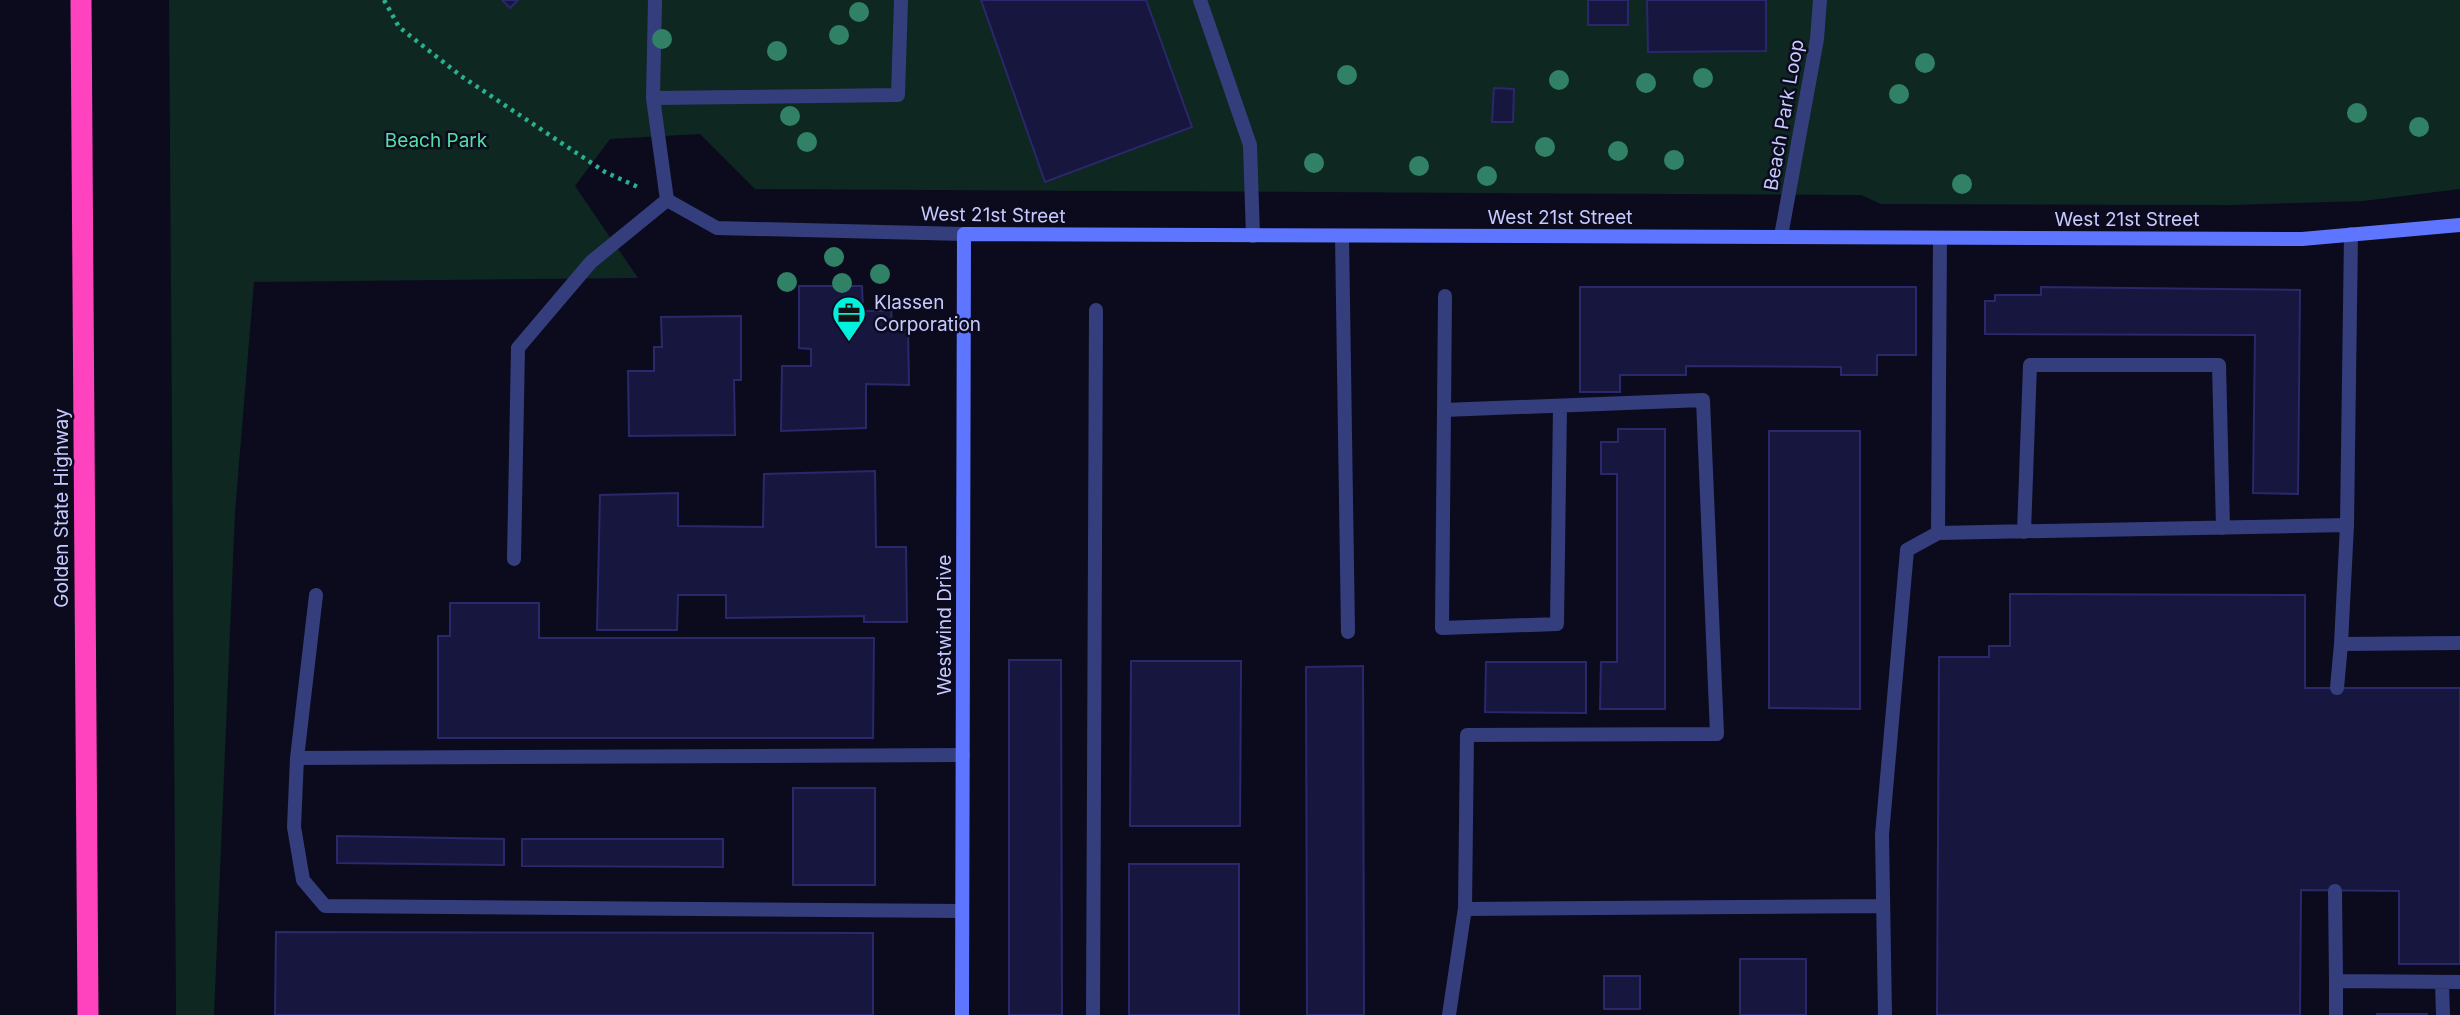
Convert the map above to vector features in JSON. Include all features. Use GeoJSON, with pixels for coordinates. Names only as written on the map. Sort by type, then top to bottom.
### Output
{"type":"FeatureCollection","features":[{"type":"Feature","properties":{"kind":"highway","name":"Golden State Highway"},"geometry":{"type":"LineString","coordinates":[[81,0],[88,1015]]}},
{"type":"Feature","properties":{"kind":"street"},"geometry":{"type":"LineString","coordinates":[[514,559],[518,348],[591,262],[667,200],[653,98],[655,0]]}},
{"type":"Feature","properties":{"kind":"street"},"geometry":{"type":"LineString","coordinates":[[653,98],[898,95],[901,0]]}},
{"type":"Feature","properties":{"kind":"street"},"geometry":{"type":"LineString","coordinates":[[1200,0],[1250,145],[1253,236]]}},
{"type":"Feature","properties":{"kind":"street","name":"Beach Park Loop"},"geometry":{"type":"LineString","coordinates":[[1781,236],[1818,39],[1821,0]]}},
{"type":"Feature","properties":{"kind":"street","name":"West 21st Street"},"geometry":{"type":"LineString","coordinates":[[667,200],[717,228],[964,234],[2302,239],[2460,225]]}},
{"type":"Feature","properties":{"kind":"street","name":"Westwind Drive"},"geometry":{"type":"LineString","coordinates":[[962,1015],[964,234]]}},
{"type":"Feature","properties":{"kind":"street"},"geometry":{"type":"LineString","coordinates":[[2337,688],[2347,526],[2351,234]]}},
{"type":"Feature","properties":{"kind":"street"},"geometry":{"type":"LineString","coordinates":[[1342,236],[1348,632]]}},
{"type":"Feature","properties":{"kind":"street"},"geometry":{"type":"LineString","coordinates":[[1938,533],[1940,238]]}},
{"type":"Feature","properties":{"kind":"street"},"geometry":{"type":"LineString","coordinates":[[1445,296],[1442,628],[1557,624],[1560,406]]}},
{"type":"Feature","properties":{"kind":"street"},"geometry":{"type":"LineString","coordinates":[[1093,1015],[1096,310]]}},
{"type":"Feature","properties":{"kind":"street"},"geometry":{"type":"LineString","coordinates":[[2024,531],[2030,365],[2219,365],[2223,528]]}},
{"type":"Feature","properties":{"kind":"street"},"geometry":{"type":"LineString","coordinates":[[1444,410],[1703,400],[1717,734],[1467,735],[1465,908],[1448,1015]]}},
{"type":"Feature","properties":{"kind":"street"},"geometry":{"type":"LineString","coordinates":[[1885,1015],[1882,835],[1907,550],[1938,533],[2347,526]]}},
{"type":"Feature","properties":{"kind":"street"},"geometry":{"type":"LineString","coordinates":[[316,595],[297,758],[294,827],[303,880],[325,906],[962,911]]}},
{"type":"Feature","properties":{"kind":"street"},"geometry":{"type":"LineString","coordinates":[[2341,644],[2460,643]]}},
{"type":"Feature","properties":{"kind":"street"},"geometry":{"type":"LineString","coordinates":[[297,758],[963,755]]}},
{"type":"Feature","properties":{"kind":"street"},"geometry":{"type":"LineString","coordinates":[[2335,891],[2336,1015]]}},
{"type":"Feature","properties":{"kind":"street"},"geometry":{"type":"LineString","coordinates":[[1465,908],[1883,906]]}},
{"type":"Feature","properties":{"kind":"street"},"geometry":{"type":"LineString","coordinates":[[2336,981],[2460,982]]}},
{"type":"Feature","properties":{"kind":"street"},"geometry":{"type":"LineString","coordinates":[[2442,982],[2442,1015]]}},
{"type":"Feature","properties":{"kind":"path"},"geometry":{"type":"LineString","coordinates":[[384,0],[399,27],[461,76],[605,172],[667,200]]}},
{"type":"Feature","properties":{"kind":"green space","name":"Beach Park"},"geometry":{"type":"Polygon","coordinates":[[[169,0],[2460,0],[2460,189],[2363,201],[2232,205],[1881,204],[1861,195],[755,189],[700,134],[610,139],[575,186],[638,278],[254,282],[235,512],[214,1015],[176,1015],[169,0]]]}},
{"type":"Feature","properties":{"kind":"building"},"geometry":{"type":"Polygon","coordinates":[[[502,0],[518,0],[510,8],[502,0]]]}},
{"type":"Feature","properties":{"kind":"building"},"geometry":{"type":"Polygon","coordinates":[[[981,0],[1146,0],[1192,127],[1045,182],[981,0]]]}},
{"type":"Feature","properties":{"kind":"building"},"geometry":{"type":"Polygon","coordinates":[[[1588,0],[1628,0],[1628,25],[1588,25],[1588,0]]]}},
{"type":"Feature","properties":{"kind":"building"},"geometry":{"type":"Polygon","coordinates":[[[1647,0],[1766,0],[1766,51],[1648,52],[1647,0]]]}},
{"type":"Feature","properties":{"kind":"building"},"geometry":{"type":"Polygon","coordinates":[[[1494,88],[1514,89],[1513,122],[1492,122],[1494,88]]]}},
{"type":"Feature","properties":{"kind":"building"},"geometry":{"type":"Polygon","coordinates":[[[799,286],[862,286],[863,311],[884,311],[884,305],[891,305],[892,330],[908,330],[909,385],[866,384],[866,428],[781,431],[782,366],[811,366],[811,349],[799,348],[799,286]]]}},
{"type":"Feature","properties":{"kind":"building"},"geometry":{"type":"Polygon","coordinates":[[[1580,287],[1916,287],[1916,355],[1877,355],[1877,375],[1841,375],[1841,367],[1686,366],[1686,375],[1620,375],[1620,392],[1580,392],[1580,287]]]}},
{"type":"Feature","properties":{"kind":"building"},"geometry":{"type":"Polygon","coordinates":[[[2041,287],[2300,290],[2298,494],[2253,493],[2255,335],[1985,334],[1985,301],[1995,301],[1995,295],[2041,295],[2041,287]]]}},
{"type":"Feature","properties":{"kind":"building"},"geometry":{"type":"Polygon","coordinates":[[[741,316],[741,380],[734,380],[735,435],[629,436],[628,371],[654,371],[654,347],[662,347],[661,317],[741,316]]]}},
{"type":"Feature","properties":{"kind":"building"},"geometry":{"type":"Polygon","coordinates":[[[1618,429],[1665,429],[1665,709],[1600,709],[1601,662],[1617,662],[1617,474],[1601,474],[1601,442],[1618,442],[1618,429]]]}},
{"type":"Feature","properties":{"kind":"building"},"geometry":{"type":"Polygon","coordinates":[[[1769,431],[1860,431],[1860,709],[1769,708],[1769,431]]]}},
{"type":"Feature","properties":{"kind":"building"},"geometry":{"type":"Polygon","coordinates":[[[875,471],[876,547],[906,547],[907,622],[864,622],[864,616],[726,618],[726,595],[678,595],[677,630],[597,630],[600,495],[678,493],[678,526],[763,527],[764,474],[875,471]]]}},
{"type":"Feature","properties":{"kind":"building"},"geometry":{"type":"Polygon","coordinates":[[[2010,594],[2305,595],[2305,688],[2460,688],[2460,964],[2399,964],[2399,891],[2301,890],[2300,1015],[1937,1015],[1939,657],[1989,657],[1989,646],[2010,646],[2010,594]]]}},
{"type":"Feature","properties":{"kind":"building"},"geometry":{"type":"Polygon","coordinates":[[[450,603],[539,603],[539,638],[874,638],[873,738],[438,738],[438,636],[450,636],[450,603]]]}},
{"type":"Feature","properties":{"kind":"building"},"geometry":{"type":"Polygon","coordinates":[[[1009,660],[1061,660],[1062,1015],[1009,1015],[1009,660]]]}},
{"type":"Feature","properties":{"kind":"building"},"geometry":{"type":"Polygon","coordinates":[[[1131,661],[1241,661],[1240,826],[1130,826],[1131,661]]]}},
{"type":"Feature","properties":{"kind":"building"},"geometry":{"type":"Polygon","coordinates":[[[1486,662],[1586,662],[1586,713],[1485,712],[1486,662]]]}},
{"type":"Feature","properties":{"kind":"building"},"geometry":{"type":"Polygon","coordinates":[[[1363,666],[1364,1015],[1307,1015],[1306,667],[1363,666]]]}},
{"type":"Feature","properties":{"kind":"building"},"geometry":{"type":"Polygon","coordinates":[[[793,788],[875,788],[875,885],[793,885],[793,788]]]}},
{"type":"Feature","properties":{"kind":"building"},"geometry":{"type":"Polygon","coordinates":[[[337,836],[504,839],[504,865],[337,863],[337,836]]]}},
{"type":"Feature","properties":{"kind":"building"},"geometry":{"type":"Polygon","coordinates":[[[522,839],[723,839],[723,867],[522,866],[522,839]]]}},
{"type":"Feature","properties":{"kind":"building"},"geometry":{"type":"Polygon","coordinates":[[[1129,864],[1239,864],[1239,1015],[1129,1015],[1129,864]]]}},
{"type":"Feature","properties":{"kind":"building"},"geometry":{"type":"Polygon","coordinates":[[[276,932],[873,933],[873,1015],[275,1015],[276,932]]]}},
{"type":"Feature","properties":{"kind":"building"},"geometry":{"type":"Polygon","coordinates":[[[1740,959],[1806,959],[1806,1015],[1740,1015],[1740,959]]]}},
{"type":"Feature","properties":{"kind":"building"},"geometry":{"type":"Polygon","coordinates":[[[1604,976],[1640,976],[1640,1009],[1604,1009],[1604,976]]]}},
{"type":"Feature","properties":{"kind":"building"},"geometry":{"type":"Polygon","coordinates":[[[2427,1014],[2427,1015],[2377,1015],[2427,1014]]]}},
{"type":"Feature","properties":{"kind":"place","name":"Klassen Corporation"},"geometry":{"type":"Point","coordinates":[849,343]}}]}
